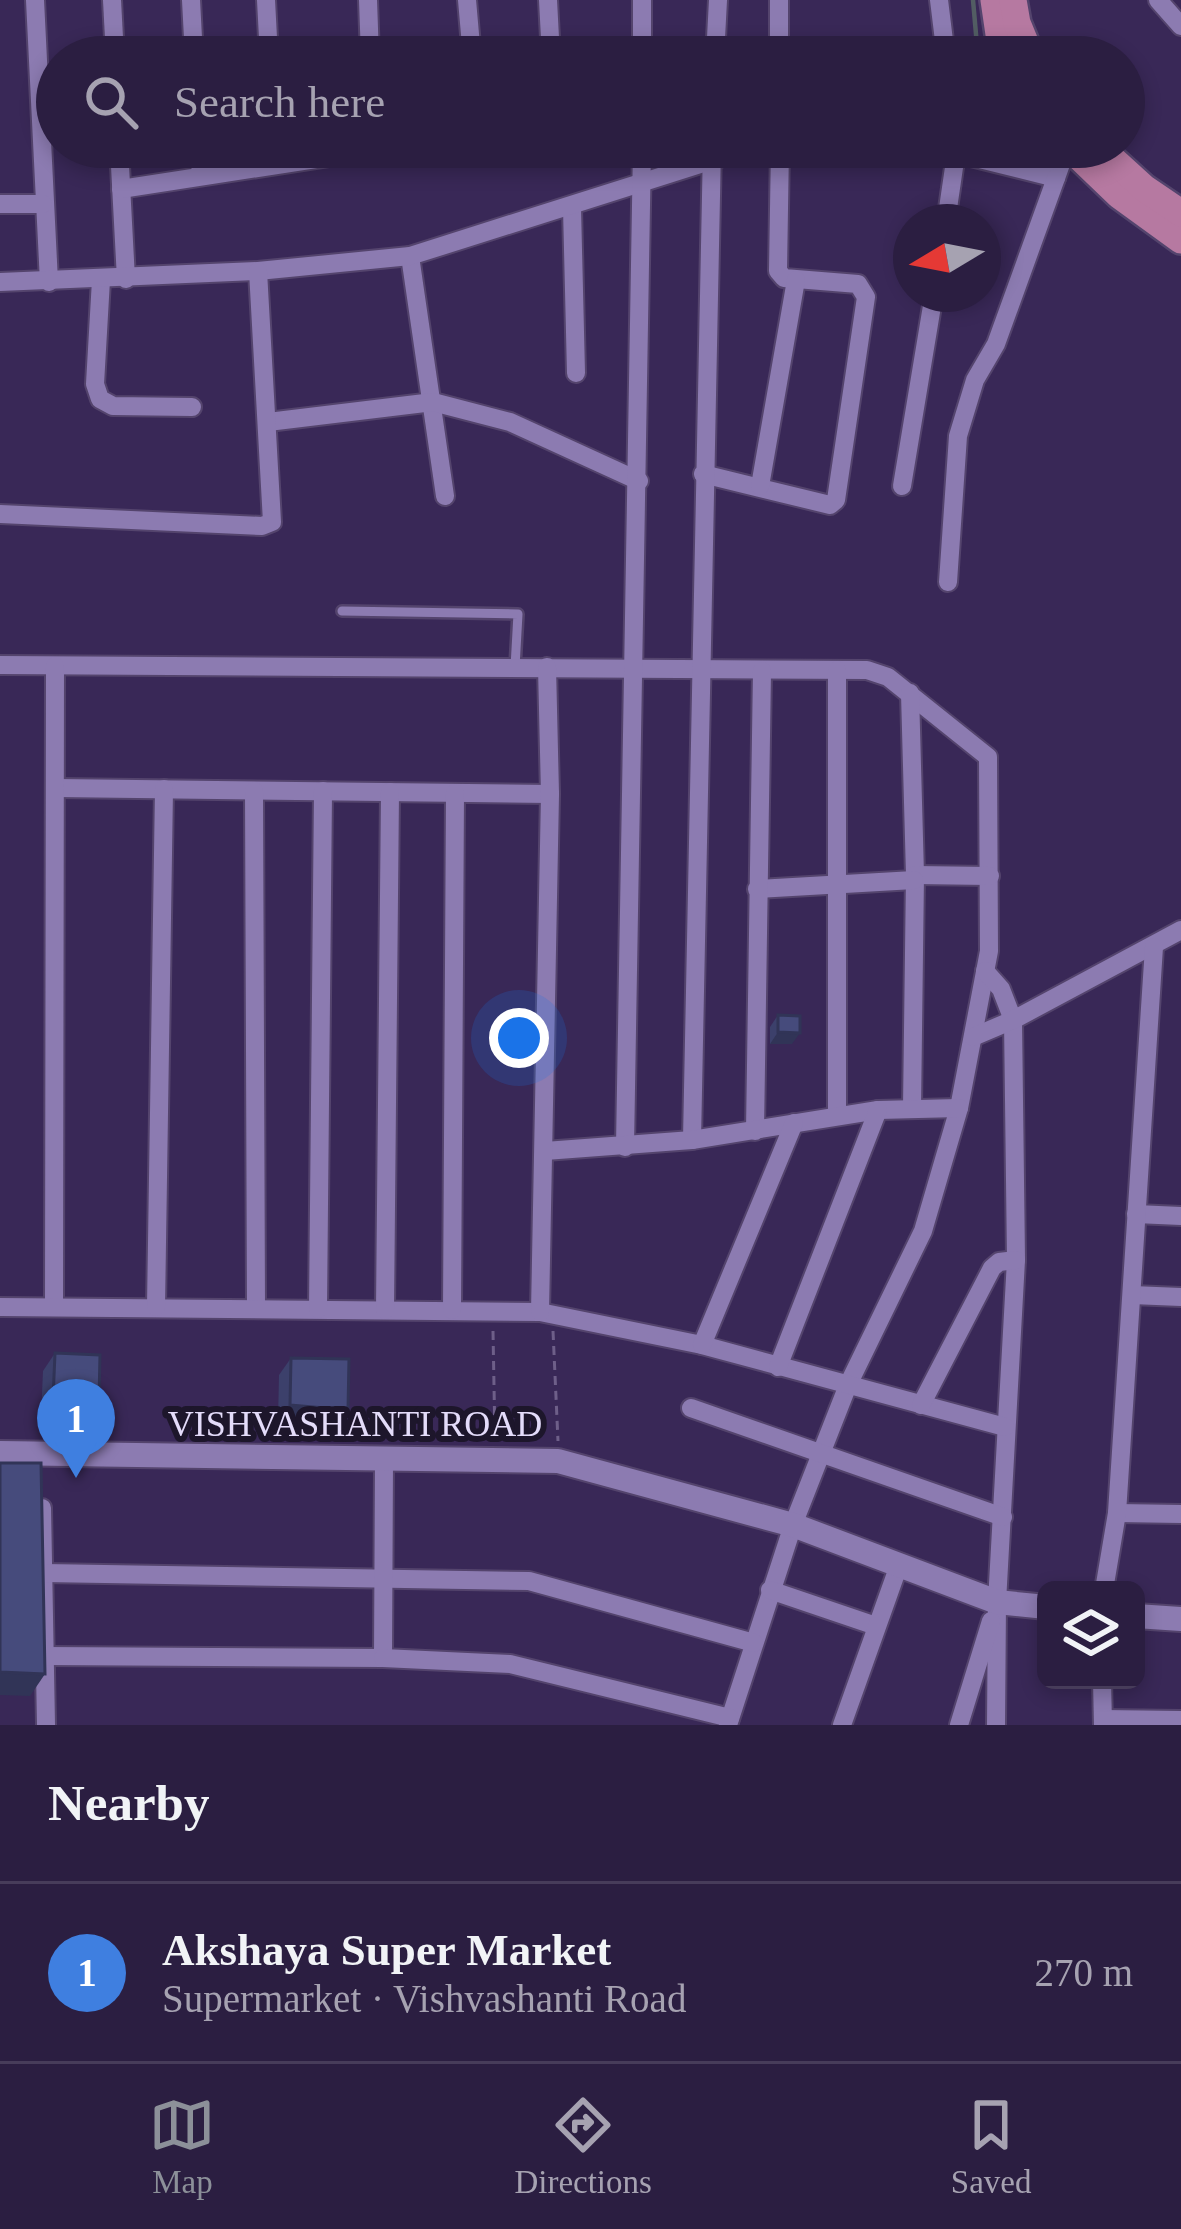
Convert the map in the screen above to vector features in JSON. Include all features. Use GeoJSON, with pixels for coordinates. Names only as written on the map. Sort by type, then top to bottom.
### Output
{"type":"FeatureCollection","features":[{"type":"Feature","properties":{"kind":"main road"},"geometry":{"type":"LineString","coordinates":[[994,0],[999,36]]}},
{"type":"Feature","properties":{"kind":"main road"},"geometry":{"type":"LineString","coordinates":[[1013,0],[1018,36]]}},
{"type":"Feature","properties":{"kind":"main road"},"geometry":{"type":"LineString","coordinates":[[1091,168],[1181,240]]}},
{"type":"Feature","properties":{"kind":"main road"},"geometry":{"type":"LineString","coordinates":[[1123,168],[1181,213]]}},
{"type":"Feature","properties":{"kind":"street"},"geometry":{"type":"LineString","coordinates":[[35,0],[36,36]]}},
{"type":"Feature","properties":{"kind":"street"},"geometry":{"type":"LineString","coordinates":[[112,0],[114,36]]}},
{"type":"Feature","properties":{"kind":"street"},"geometry":{"type":"LineString","coordinates":[[191,0],[193,36]]}},
{"type":"Feature","properties":{"kind":"street"},"geometry":{"type":"LineString","coordinates":[[266,0],[268,36]]}},
{"type":"Feature","properties":{"kind":"street"},"geometry":{"type":"LineString","coordinates":[[368,0],[369,36]]}},
{"type":"Feature","properties":{"kind":"street"},"geometry":{"type":"LineString","coordinates":[[467,0],[470,36]]}},
{"type":"Feature","properties":{"kind":"street"},"geometry":{"type":"LineString","coordinates":[[548,0],[550,36]]}},
{"type":"Feature","properties":{"kind":"street"},"geometry":{"type":"LineString","coordinates":[[642,0],[642,36]]}},
{"type":"Feature","properties":{"kind":"street"},"geometry":{"type":"LineString","coordinates":[[717,36],[718,0]]}},
{"type":"Feature","properties":{"kind":"street"},"geometry":{"type":"LineString","coordinates":[[778,0],[779,36]]}},
{"type":"Feature","properties":{"kind":"street"},"geometry":{"type":"LineString","coordinates":[[938,0],[943,36]]}},
{"type":"Feature","properties":{"kind":"street"},"geometry":{"type":"LineString","coordinates":[[1158,0],[1181,26]]}},
{"type":"Feature","properties":{"kind":"street"},"geometry":{"type":"LineString","coordinates":[[42,168],[49,282]]}},
{"type":"Feature","properties":{"kind":"street"},"geometry":{"type":"LineString","coordinates":[[120,168],[126,279]]}},
{"type":"Feature","properties":{"kind":"street"},"geometry":{"type":"LineString","coordinates":[[201,168],[201,176]]}},
{"type":"Feature","properties":{"kind":"street"},"geometry":{"type":"LineString","coordinates":[[121,189],[230,168]]}},
{"type":"Feature","properties":{"kind":"street"},"geometry":{"type":"LineString","coordinates":[[625,1147],[643,168]]}},
{"type":"Feature","properties":{"kind":"street"},"geometry":{"type":"LineString","coordinates":[[0,282],[258,271],[410,256],[572,208],[682,168]]}},
{"type":"Feature","properties":{"kind":"street"},"geometry":{"type":"LineString","coordinates":[[692,1140],[712,168]]}},
{"type":"Feature","properties":{"kind":"street"},"geometry":{"type":"LineString","coordinates":[[703,474],[830,505],[836,500],[866,297],[858,284],[796,280],[778,271],[780,168]]}},
{"type":"Feature","properties":{"kind":"street"},"geometry":{"type":"LineString","coordinates":[[949,204],[954,168]]}},
{"type":"Feature","properties":{"kind":"street"},"geometry":{"type":"LineString","coordinates":[[1021,168],[1056,178]]}},
{"type":"Feature","properties":{"kind":"street"},"geometry":{"type":"LineString","coordinates":[[948,582],[958,436],[975,380],[996,344],[1060,168]]}},
{"type":"Feature","properties":{"kind":"street"},"geometry":{"type":"LineString","coordinates":[[0,204],[43,204]]}},
{"type":"Feature","properties":{"kind":"street"},"geometry":{"type":"LineString","coordinates":[[572,208],[576,374]]}},
{"type":"Feature","properties":{"kind":"street"},"geometry":{"type":"LineString","coordinates":[[410,256],[445,496]]}},
{"type":"Feature","properties":{"kind":"street"},"geometry":{"type":"LineString","coordinates":[[0,514],[262,526],[272,522],[258,271]]}},
{"type":"Feature","properties":{"kind":"street"},"geometry":{"type":"LineString","coordinates":[[101,280],[95,384],[100,399],[112,406],[192,407]]}},
{"type":"Feature","properties":{"kind":"street"},"geometry":{"type":"LineString","coordinates":[[760,486],[796,280]]}},
{"type":"Feature","properties":{"kind":"street"},"geometry":{"type":"LineString","coordinates":[[902,485],[931,312]]}},
{"type":"Feature","properties":{"kind":"street"},"geometry":{"type":"LineString","coordinates":[[268,422],[433,402],[510,422],[639,482]]}},
{"type":"Feature","properties":{"kind":"street"},"geometry":{"type":"LineString","coordinates":[[0,665],[867,670],[888,677],[988,757],[990,876],[985,971],[959,1108],[923,1232],[848,1384],[770,1590],[729,1722],[510,1664],[382,1658],[44,1656]]}},
{"type":"Feature","properties":{"kind":"street"},"geometry":{"type":"LineString","coordinates":[[54,1306],[55,666]]}},
{"type":"Feature","properties":{"kind":"street"},"geometry":{"type":"LineString","coordinates":[[546,1313],[547,667]]}},
{"type":"Feature","properties":{"kind":"street"},"geometry":{"type":"LineString","coordinates":[[755,1131],[762,670]]}},
{"type":"Feature","properties":{"kind":"street"},"geometry":{"type":"LineString","coordinates":[[837,670],[837,1116]]}},
{"type":"Feature","properties":{"kind":"street"},"geometry":{"type":"LineString","coordinates":[[910,693],[912,1108]]}},
{"type":"Feature","properties":{"kind":"street"},"geometry":{"type":"LineString","coordinates":[[57,788],[550,794]]}},
{"type":"Feature","properties":{"kind":"street"},"geometry":{"type":"LineString","coordinates":[[156,1307],[164,789]]}},
{"type":"Feature","properties":{"kind":"street"},"geometry":{"type":"LineString","coordinates":[[254,790],[256,1308]]}},
{"type":"Feature","properties":{"kind":"street"},"geometry":{"type":"LineString","coordinates":[[318,1309],[323,791]]}},
{"type":"Feature","properties":{"kind":"street"},"geometry":{"type":"LineString","coordinates":[[385,1310],[390,792]]}},
{"type":"Feature","properties":{"kind":"street"},"geometry":{"type":"LineString","coordinates":[[452,1310],[455,793]]}},
{"type":"Feature","properties":{"kind":"street"},"geometry":{"type":"LineString","coordinates":[[757,889],[990,876]]}},
{"type":"Feature","properties":{"kind":"street"},"geometry":{"type":"LineString","coordinates":[[973,1037],[1181,931]]}},
{"type":"Feature","properties":{"kind":"street"},"geometry":{"type":"LineString","coordinates":[[1106,1581],[1117,1513],[1154,946]]}},
{"type":"Feature","properties":{"kind":"street"},"geometry":{"type":"LineString","coordinates":[[985,971],[1000,989],[1012,1020],[1016,1260],[997,1602],[996,1725]]}},
{"type":"Feature","properties":{"kind":"street"},"geometry":{"type":"LineString","coordinates":[[545,1151],[692,1140],[878,1110],[959,1108]]}},
{"type":"Feature","properties":{"kind":"street"},"geometry":{"type":"LineString","coordinates":[[778,1367],[878,1110]]}},
{"type":"Feature","properties":{"kind":"street"},"geometry":{"type":"LineString","coordinates":[[702,1345],[794,1123]]}},
{"type":"Feature","properties":{"kind":"street"},"geometry":{"type":"LineString","coordinates":[[1136,1214],[1181,1216]]}},
{"type":"Feature","properties":{"kind":"street"},"geometry":{"type":"LineString","coordinates":[[921,1405],[992,1268],[1016,1260]]}},
{"type":"Feature","properties":{"kind":"street"},"geometry":{"type":"LineString","coordinates":[[1132,1295],[1181,1298]]}},
{"type":"Feature","properties":{"kind":"street"},"geometry":{"type":"LineString","coordinates":[[0,1307],[546,1313],[702,1345],[1006,1427]]}},
{"type":"Feature","properties":{"kind":"street"},"geometry":{"type":"LineString","coordinates":[[691,1408],[1003,1517]]}},
{"type":"Feature","properties":{"kind":"street","name":"VISHVASHANTI ROAD"},"geometry":{"type":"LineString","coordinates":[[0,1453],[558,1461],[793,1525],[997,1602],[1037,1606]]}},
{"type":"Feature","properties":{"kind":"street"},"geometry":{"type":"LineString","coordinates":[[39,1457],[46,1725]]}},
{"type":"Feature","properties":{"kind":"street"},"geometry":{"type":"LineString","coordinates":[[382,1658],[384,1461]]}},
{"type":"Feature","properties":{"kind":"street"},"geometry":{"type":"LineString","coordinates":[[1117,1513],[1181,1514]]}},
{"type":"Feature","properties":{"kind":"street"},"geometry":{"type":"LineString","coordinates":[[842,1725],[899,1564]]}},
{"type":"Feature","properties":{"kind":"street"},"geometry":{"type":"LineString","coordinates":[[44,1573],[529,1581],[754,1643]]}},
{"type":"Feature","properties":{"kind":"street"},"geometry":{"type":"LineString","coordinates":[[770,1590],[876,1626]]}},
{"type":"Feature","properties":{"kind":"street"},"geometry":{"type":"LineString","coordinates":[[959,1725],[997,1602]]}},
{"type":"Feature","properties":{"kind":"street"},"geometry":{"type":"LineString","coordinates":[[1145,1617],[1181,1619]]}},
{"type":"Feature","properties":{"kind":"street"},"geometry":{"type":"LineString","coordinates":[[1102,1689],[1103,1722],[1180,1721]]}},
{"type":"Feature","properties":{"kind":"lane"},"geometry":{"type":"LineString","coordinates":[[342,611],[518,614],[515,667]]}},
{"type":"Feature","properties":{"kind":"path"},"geometry":{"type":"LineString","coordinates":[[493,1311],[495,1461]]}},
{"type":"Feature","properties":{"kind":"path"},"geometry":{"type":"LineString","coordinates":[[546,1313],[558,1461]]}},
{"type":"Feature","properties":{"kind":"building"},"geometry":{"type":"Polygon","coordinates":[[[778,1015],[800,1016],[800,1033],[778,1032],[778,1015]]]}},
{"type":"Feature","properties":{"kind":"building"},"geometry":{"type":"Polygon","coordinates":[[[55,1353],[100,1355],[99,1400],[53,1400],[55,1353]]]}},
{"type":"Feature","properties":{"kind":"building"},"geometry":{"type":"Polygon","coordinates":[[[291,1358],[349,1359],[348,1410],[290,1405],[291,1358]]]}},
{"type":"Feature","properties":{"kind":"building"},"geometry":{"type":"Polygon","coordinates":[[[0,1463],[41,1463],[45,1674],[0,1672],[0,1463]]]}},
{"type":"Feature","properties":{"kind":"waterway"},"geometry":{"type":"LineString","coordinates":[[973,0],[976,36]]}},
{"type":"Feature","properties":{"kind":"place","name":"Akshaya Super Market"},"geometry":{"type":"Point","coordinates":[76,1478]}}]}
